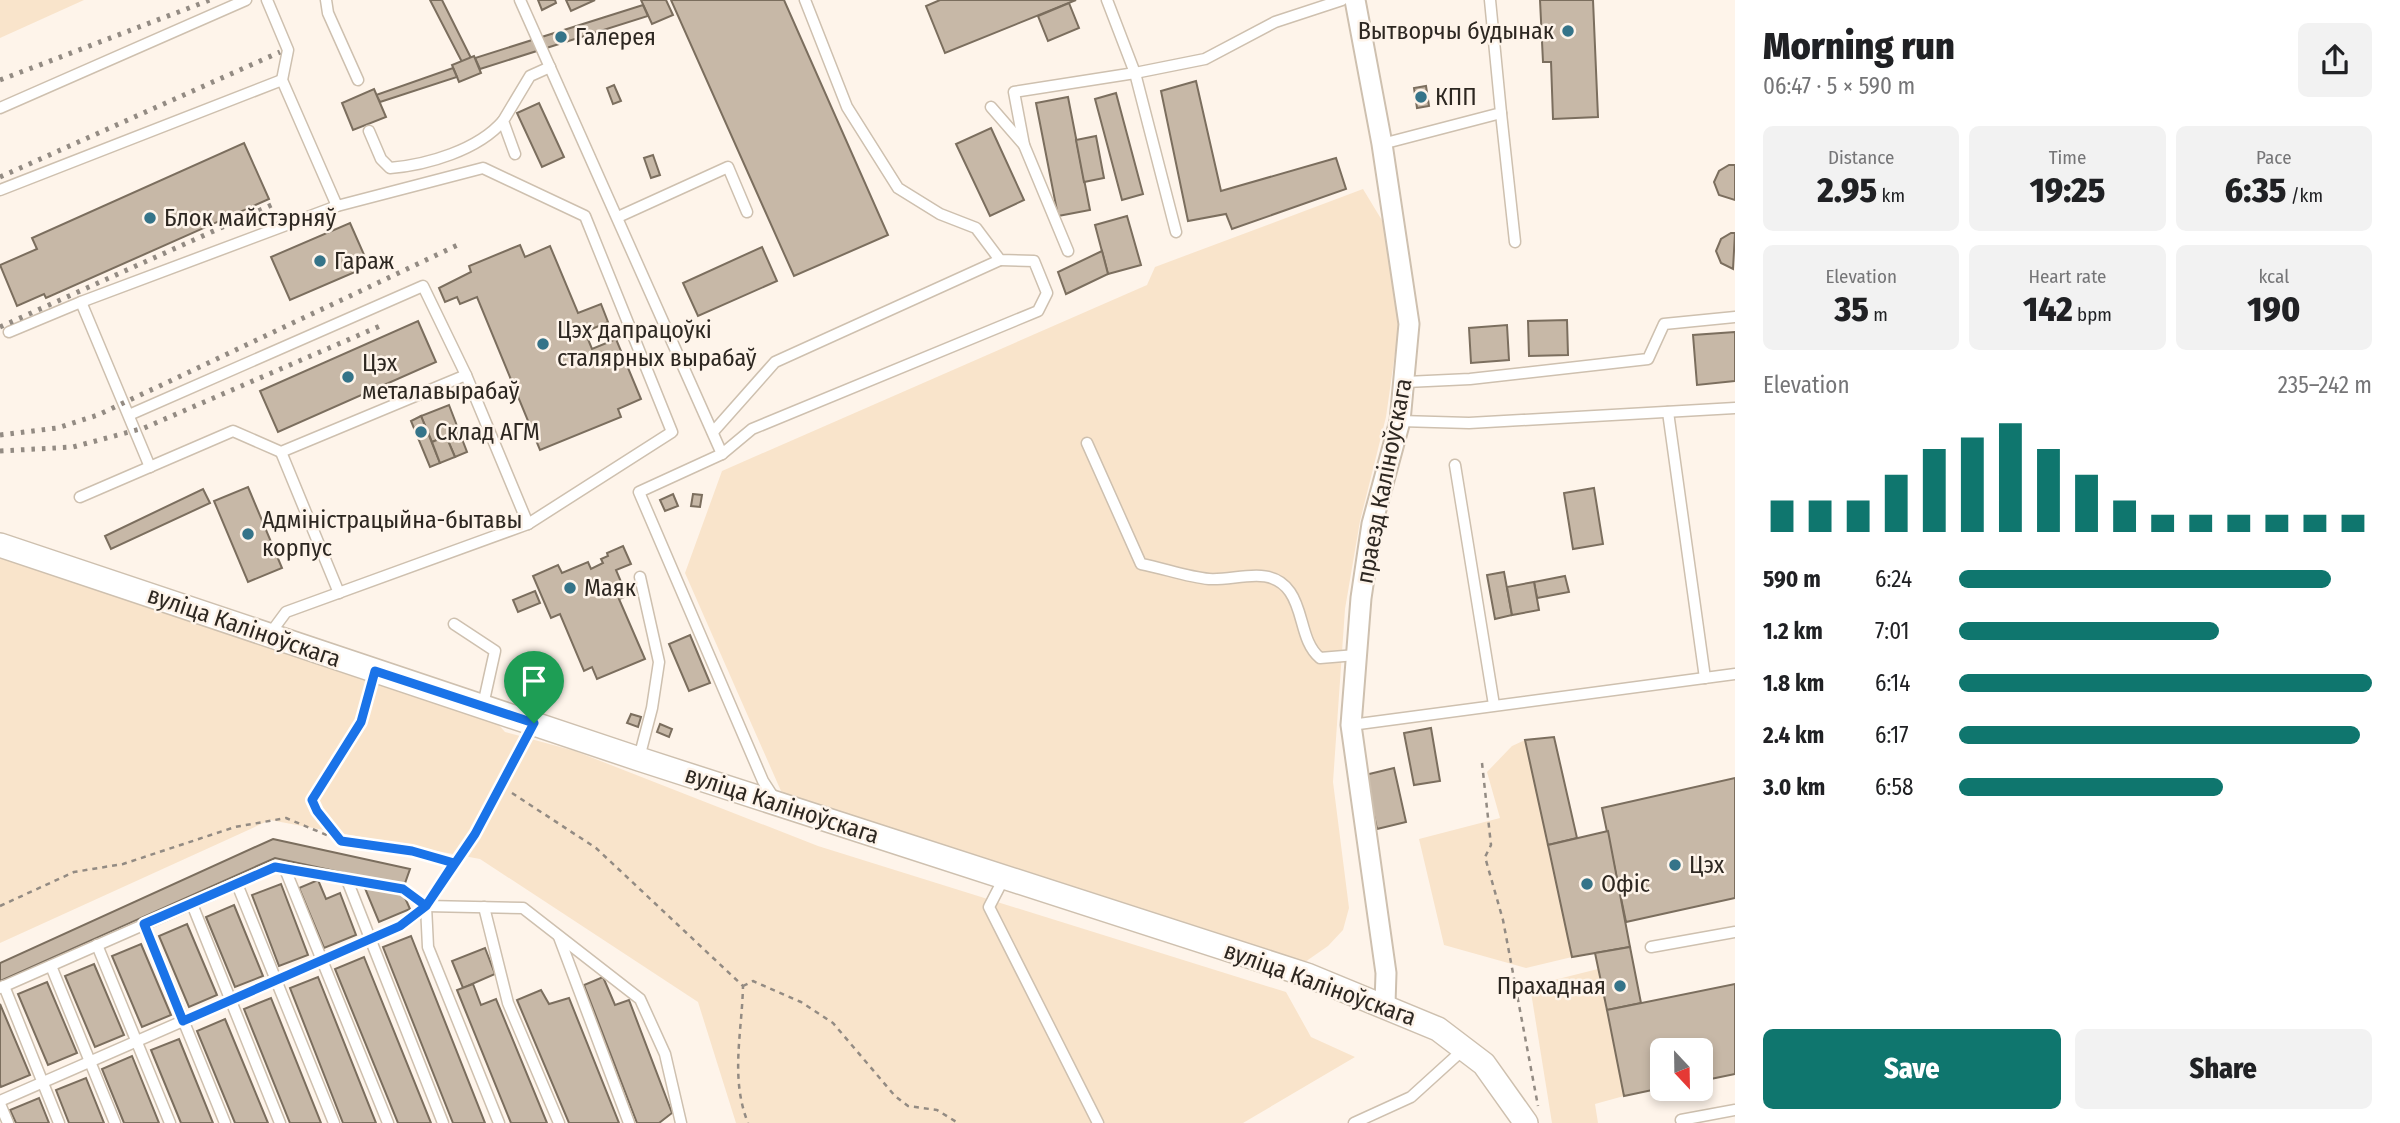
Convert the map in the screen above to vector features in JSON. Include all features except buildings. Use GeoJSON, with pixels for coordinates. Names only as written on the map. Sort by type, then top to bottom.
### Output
{"type":"FeatureCollection","features":[{"type":"Feature","properties":{"kind":"street","name":"праезд Каліноўскага"},"geometry":{"type":"LineString","coordinates":[[1356,0],[1382,144],[1409,324],[1406,382],[1400,421],[1372,524],[1356,655],[1351,725],[1386,974],[1384,1004]]}},
{"type":"Feature","properties":{"kind":"street","name":"вуліца Каліноўскага"},"geometry":{"type":"LineString","coordinates":[[0,545],[639,759],[1307,975],[1384,1004],[1438,1029],[1465,1048],[1532,1117]]}},
{"type":"Feature","properties":{"kind":"lane"},"geometry":{"type":"LineString","coordinates":[[0,108],[246,0]]}},
{"type":"Feature","properties":{"kind":"lane"},"geometry":{"type":"LineString","coordinates":[[267,0],[288,50],[282,80],[337,206]]}},
{"type":"Feature","properties":{"kind":"lane"},"geometry":{"type":"LineString","coordinates":[[326,0],[328,13],[358,80]]}},
{"type":"Feature","properties":{"kind":"lane"},"geometry":{"type":"LineString","coordinates":[[520,0],[722,454]]}},
{"type":"Feature","properties":{"kind":"lane"},"geometry":{"type":"LineString","coordinates":[[805,0],[847,107],[898,188],[940,214],[976,229],[1000,260]]}},
{"type":"Feature","properties":{"kind":"lane"},"geometry":{"type":"LineString","coordinates":[[1107,0],[1135,73],[1176,232]]}},
{"type":"Feature","properties":{"kind":"lane"},"geometry":{"type":"LineString","coordinates":[[1068,251],[1024,145],[1014,92],[1205,59],[1275,22],[1342,0]]}},
{"type":"Feature","properties":{"kind":"lane"},"geometry":{"type":"LineString","coordinates":[[1490,0],[1515,242]]}},
{"type":"Feature","properties":{"kind":"lane"},"geometry":{"type":"LineString","coordinates":[[369,131],[381,159],[390,168],[398,168],[469,146],[493,133],[530,76],[550,66]]}},
{"type":"Feature","properties":{"kind":"lane"},"geometry":{"type":"LineString","coordinates":[[0,190],[282,80]]}},
{"type":"Feature","properties":{"kind":"lane"},"geometry":{"type":"LineString","coordinates":[[991,107],[1024,145]]}},
{"type":"Feature","properties":{"kind":"lane"},"geometry":{"type":"LineString","coordinates":[[1382,144],[1501,113]]}},
{"type":"Feature","properties":{"kind":"lane"},"geometry":{"type":"LineString","coordinates":[[503,121],[515,154]]}},
{"type":"Feature","properties":{"kind":"lane"},"geometry":{"type":"LineString","coordinates":[[618,217],[728,167],[747,212]]}},
{"type":"Feature","properties":{"kind":"lane"},"geometry":{"type":"LineString","coordinates":[[9,332],[81,302],[337,206],[483,168],[585,216],[672,432],[528,524],[286,612],[269,636]]}},
{"type":"Feature","properties":{"kind":"lane"},"geometry":{"type":"LineString","coordinates":[[713,432],[775,362],[1000,260],[1034,261],[1047,293],[1038,311],[752,429],[722,454],[639,492],[763,780],[778,804]]}},
{"type":"Feature","properties":{"kind":"lane"},"geometry":{"type":"LineString","coordinates":[[129,415],[424,286],[466,375],[528,524]]}},
{"type":"Feature","properties":{"kind":"lane"},"geometry":{"type":"LineString","coordinates":[[81,302],[150,467]]}},
{"type":"Feature","properties":{"kind":"lane"},"geometry":{"type":"LineString","coordinates":[[1406,382],[1470,379],[1648,359],[1664,324],[1735,317]]}},
{"type":"Feature","properties":{"kind":"lane"},"geometry":{"type":"LineString","coordinates":[[281,452],[466,375]]}},
{"type":"Feature","properties":{"kind":"lane"},"geometry":{"type":"LineString","coordinates":[[1400,421],[1469,422],[1735,408]]}},
{"type":"Feature","properties":{"kind":"lane"},"geometry":{"type":"LineString","coordinates":[[1668,412],[1704,678]]}},
{"type":"Feature","properties":{"kind":"lane"},"geometry":{"type":"LineString","coordinates":[[79,497],[233,431],[281,452],[339,593]]}},
{"type":"Feature","properties":{"kind":"lane"},"geometry":{"type":"LineString","coordinates":[[1087,443],[1141,564],[1209,579],[1268,576],[1281,582],[1296,603],[1312,651],[1320,659],[1356,655]]}},
{"type":"Feature","properties":{"kind":"lane"},"geometry":{"type":"LineString","coordinates":[[1455,465],[1494,705]]}},
{"type":"Feature","properties":{"kind":"lane"},"geometry":{"type":"LineString","coordinates":[[639,759],[652,708],[659,662],[640,577]]}},
{"type":"Feature","properties":{"kind":"lane"},"geometry":{"type":"LineString","coordinates":[[454,624],[495,651],[483,706]]}},
{"type":"Feature","properties":{"kind":"lane"},"geometry":{"type":"LineString","coordinates":[[1351,725],[1735,674]]}},
{"type":"Feature","properties":{"kind":"lane"},"geometry":{"type":"LineString","coordinates":[[8,1123],[0,1103],[400,926],[426,906],[500,786],[534,723]]}},
{"type":"Feature","properties":{"kind":"lane"},"geometry":{"type":"LineString","coordinates":[[59,1123],[2,987],[275,867],[403,889],[426,906],[523,908],[640,999],[665,1054],[681,1123]]}},
{"type":"Feature","properties":{"kind":"lane"},"geometry":{"type":"LineString","coordinates":[[285,869],[388,1123]]}},
{"type":"Feature","properties":{"kind":"lane"},"geometry":{"type":"LineString","coordinates":[[1004,878],[989,907],[1098,1123]]}},
{"type":"Feature","properties":{"kind":"lane"},"geometry":{"type":"LineString","coordinates":[[347,880],[443,1123]]}},
{"type":"Feature","properties":{"kind":"lane"},"geometry":{"type":"LineString","coordinates":[[237,884],[334,1123]]}},
{"type":"Feature","properties":{"kind":"lane"},"geometry":{"type":"LineString","coordinates":[[192,904],[280,1123]]}},
{"type":"Feature","properties":{"kind":"lane"},"geometry":{"type":"LineString","coordinates":[[426,906],[429,947],[499,1123]]}},
{"type":"Feature","properties":{"kind":"lane"},"geometry":{"type":"LineString","coordinates":[[484,907],[508,1003],[558,1123]]}},
{"type":"Feature","properties":{"kind":"lane"},"geometry":{"type":"LineString","coordinates":[[144,924],[225,1123]]}},
{"type":"Feature","properties":{"kind":"lane"},"geometry":{"type":"LineString","coordinates":[[1651,947],[1735,932]]}},
{"type":"Feature","properties":{"kind":"lane"},"geometry":{"type":"LineString","coordinates":[[558,935],[629,1123]]}},
{"type":"Feature","properties":{"kind":"lane"},"geometry":{"type":"LineString","coordinates":[[97,945],[170,1123]]}},
{"type":"Feature","properties":{"kind":"lane"},"geometry":{"type":"LineString","coordinates":[[51,965],[115,1123]]}},
{"type":"Feature","properties":{"kind":"lane"},"geometry":{"type":"LineString","coordinates":[[1354,1123],[1411,1097],[1465,1048]]}},
{"type":"Feature","properties":{"kind":"lane"},"geometry":{"type":"LineString","coordinates":[[1681,1120],[1735,1110]]}},
{"type":"Feature","properties":{"kind":"path"},"geometry":{"type":"LineString","coordinates":[[341,841],[317,811],[312,800],[361,722],[375,671]]}},
{"type":"Feature","properties":{"kind":"path"},"geometry":{"type":"LineString","coordinates":[[1482,763],[1491,845],[1485,857],[1503,919],[1532,1117]]}},
{"type":"Feature","properties":{"kind":"path"},"geometry":{"type":"LineString","coordinates":[[500,786],[596,848],[743,986]]}},
{"type":"Feature","properties":{"kind":"path"},"geometry":{"type":"LineString","coordinates":[[0,906],[75,872],[123,864],[235,827],[286,818],[341,841],[412,851],[454,863]]}},
{"type":"Feature","properties":{"kind":"path"},"geometry":{"type":"LineString","coordinates":[[743,986],[753,981],[818,1012],[833,1023],[895,1096],[908,1106],[937,1110],[958,1123]]}},
{"type":"Feature","properties":{"kind":"path"},"geometry":{"type":"LineString","coordinates":[[743,986],[737,1072],[748,1123]]}},
{"type":"Feature","properties":{"kind":"shaded area"},"geometry":{"type":"Polygon","coordinates":[[[0,0],[84,0],[0,38],[0,0]]]}},
{"type":"Feature","properties":{"kind":"shaded area"},"geometry":{"type":"Polygon","coordinates":[[[1363,189],[1383,222],[1399,325],[1386,417],[1360,521],[1345,609],[1333,782],[1349,908],[1343,930],[1328,946],[1305,962],[1278,959],[803,804],[781,791],[685,573],[722,471],[1147,285],[1155,267],[1363,189]]]}},
{"type":"Feature","properties":{"kind":"shaded area"},"geometry":{"type":"Polygon","coordinates":[[[0,555],[225,629],[498,724],[505,732],[575,751],[818,846],[1286,992],[1311,1037],[1355,1057],[1243,1123],[736,1123],[698,1002],[480,859],[270,820],[0,943],[0,555]]]}},
{"type":"Feature","properties":{"kind":"shaded area"},"geometry":{"type":"Polygon","coordinates":[[[1525,740],[1572,957],[1526,968],[1444,945],[1419,839],[1500,818],[1487,772],[1512,746],[1525,740]]]}},
{"type":"Feature","properties":{"kind":"shaded area"},"geometry":{"type":"Polygon","coordinates":[[[1598,969],[1624,1096],[1595,1104],[1598,1123],[1552,1123],[1530,986],[1598,969]]]}},
{"type":"Feature","properties":{"kind":"railway"},"geometry":{"type":"LineString","coordinates":[[0,80],[210,0]]}},
{"type":"Feature","properties":{"kind":"railway"},"geometry":{"type":"LineString","coordinates":[[0,177],[280,52]]}},
{"type":"Feature","properties":{"kind":"railway"},"geometry":{"type":"LineString","coordinates":[[0,327],[276,203]]}},
{"type":"Feature","properties":{"kind":"railway"},"geometry":{"type":"LineString","coordinates":[[0,435],[57,428],[98,415],[462,243]]}},
{"type":"Feature","properties":{"kind":"railway"},"geometry":{"type":"LineString","coordinates":[[0,451],[73,447],[144,428],[380,326]]}},
{"type":"Feature","properties":{"kind":"place","name":"Вытворчы будынак"},"geometry":{"type":"Point","coordinates":[1568,31]}},
{"type":"Feature","properties":{"kind":"place","name":"Галерея"},"geometry":{"type":"Point","coordinates":[561,37]}},
{"type":"Feature","properties":{"kind":"place","name":"КПП"},"geometry":{"type":"Point","coordinates":[1421,97]}},
{"type":"Feature","properties":{"kind":"place","name":"Блок майстэрняў"},"geometry":{"type":"Point","coordinates":[150,218]}},
{"type":"Feature","properties":{"kind":"place","name":"Гараж"},"geometry":{"type":"Point","coordinates":[320,261]}},
{"type":"Feature","properties":{"kind":"place","name":"Цэх дапрацоўкі сталярных вырабаў"},"geometry":{"type":"Point","coordinates":[543,344]}},
{"type":"Feature","properties":{"kind":"place","name":"Цэх металавырабаў"},"geometry":{"type":"Point","coordinates":[348,377]}},
{"type":"Feature","properties":{"kind":"place","name":"Склад АГМ"},"geometry":{"type":"Point","coordinates":[421,432]}},
{"type":"Feature","properties":{"kind":"place","name":"Адміністрацыйна-бытавы корпус"},"geometry":{"type":"Point","coordinates":[248,534]}},
{"type":"Feature","properties":{"kind":"place","name":"Маяк"},"geometry":{"type":"Point","coordinates":[570,588]}},
{"type":"Feature","properties":{"kind":"place","name":"Цэх"},"geometry":{"type":"Point","coordinates":[1675,865]}},
{"type":"Feature","properties":{"kind":"place","name":"Офіс"},"geometry":{"type":"Point","coordinates":[1587,884]}},
{"type":"Feature","properties":{"kind":"place","name":"Прахадная"},"geometry":{"type":"Point","coordinates":[1620,986]}},
{"type":"Feature","properties":{"kind":"route"},"geometry":{"type":"LineString","coordinates":[[534,723],[375,671],[361,722],[312,800],[317,811],[341,841],[412,851],[454,863],[426,906],[400,926],[183,1021],[144,924],[275,867],[403,889],[426,906],[475,834],[534,723]]}}]}
